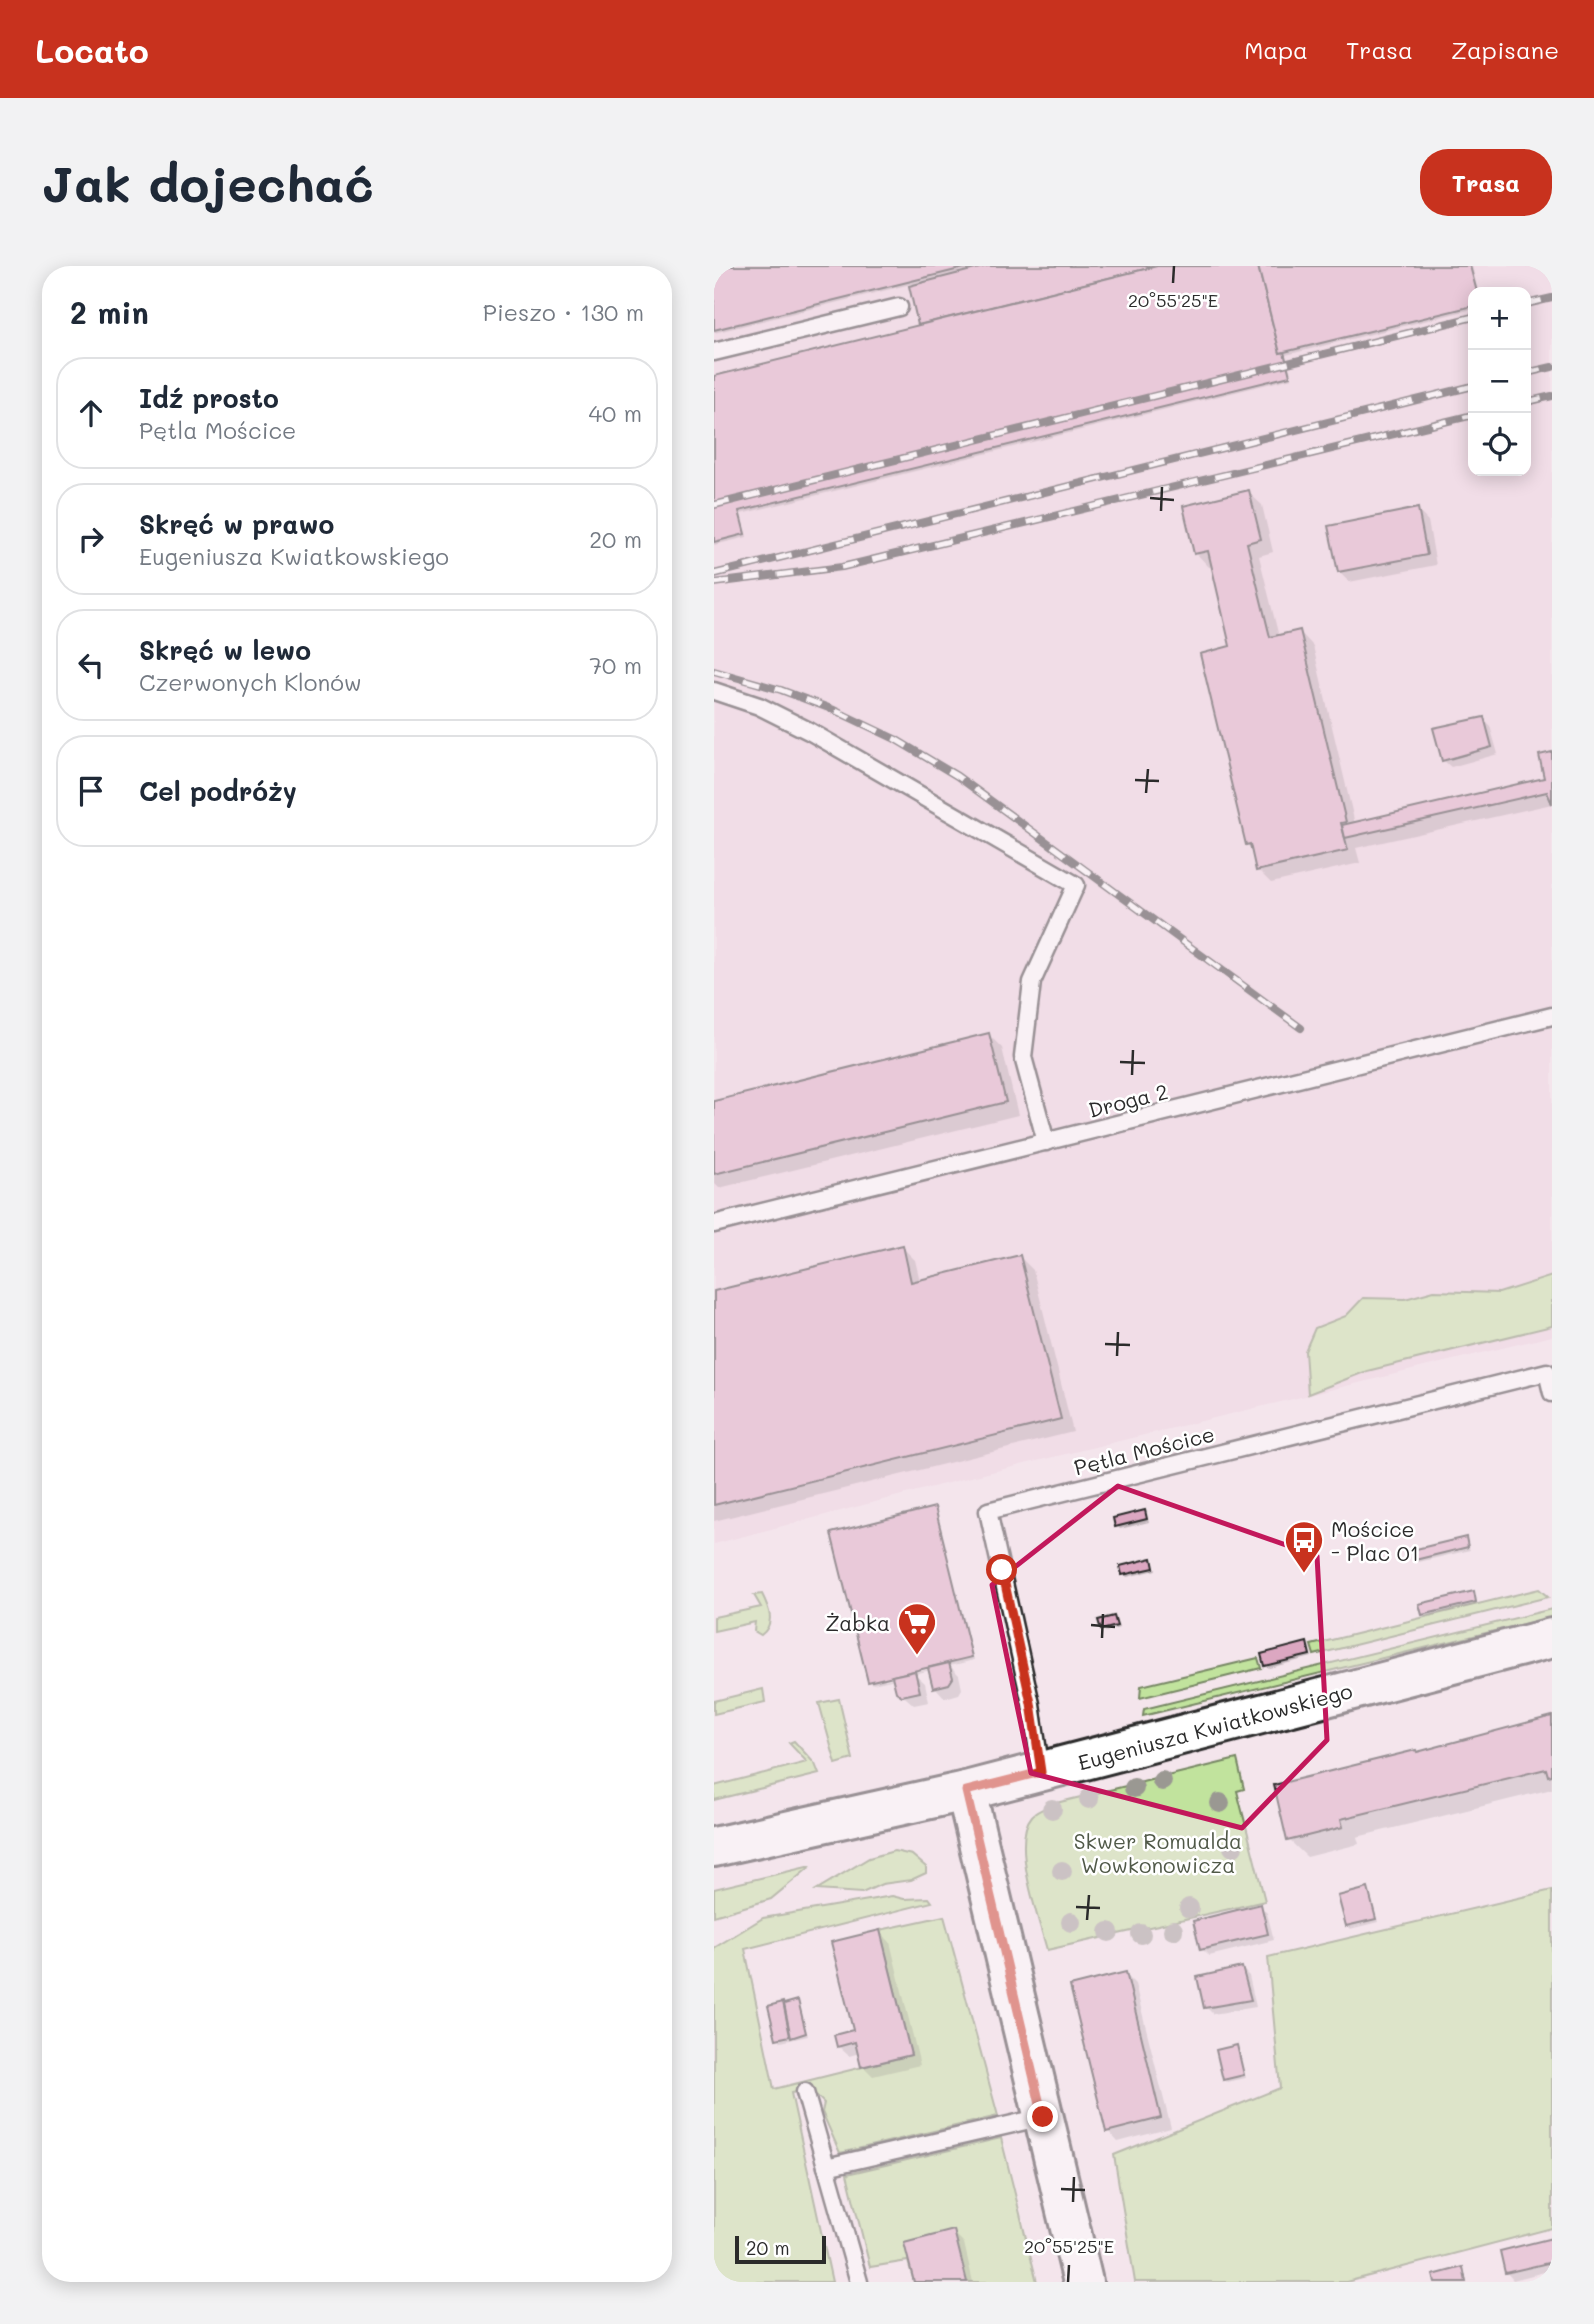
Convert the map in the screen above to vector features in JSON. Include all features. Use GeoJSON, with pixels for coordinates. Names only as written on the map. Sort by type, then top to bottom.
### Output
{"type":"FeatureCollection","features":[{"type":"Feature","properties":{"kind":"main road","name":"Eugeniusza Kwiatkowskiego"},"geometry":{"type":"LineString","coordinates":[[714,1847],[966,1791],[1552,1638]]}},
{"type":"Feature","properties":{"kind":"main road"},"geometry":{"type":"LineString","coordinates":[[966,1791],[1083,2282]]}},
{"type":"Feature","properties":{"kind":"lane"},"geometry":{"type":"LineString","coordinates":[[714,352],[899,307]]}},
{"type":"Feature","properties":{"kind":"lane"},"geometry":{"type":"LineString","coordinates":[[714,691],[759,706],[809,731],[1076,885],[1032,982],[1023,1057],[1046,1142]]}},
{"type":"Feature","properties":{"kind":"lane","name":"Droga 2"},"geometry":{"type":"LineString","coordinates":[[714,1224],[1552,1017]]}},
{"type":"Feature","properties":{"kind":"lane","name":"Pętla Mościce"},"geometry":{"type":"LineString","coordinates":[[1041,1772],[1031,1703],[988,1511],[1547,1371],[1552,1393]]}},
{"type":"Feature","properties":{"kind":"lane"},"geometry":{"type":"LineString","coordinates":[[805,2092],[859,2282]]}},
{"type":"Feature","properties":{"kind":"lane"},"geometry":{"type":"LineString","coordinates":[[826,2167],[1043,2117]]}},
{"type":"Feature","properties":{"kind":"highlighted area"},"geometry":{"type":"Polygon","coordinates":[[[1118,1486],[1317,1556],[1327,1740],[1242,1828],[1031,1773],[992,1585],[1118,1486]]]}},
{"type":"Feature","properties":{"kind":"shaded area"},"geometry":{"type":"Polygon","coordinates":[[[714,266],[1552,266],[1552,1336],[967,1478],[714,1544],[714,266]]]}},
{"type":"Feature","properties":{"kind":"green space"},"geometry":{"type":"Polygon","coordinates":[[[1552,1276],[1552,1326],[1367,1371],[1308,1394],[1305,1351],[1315,1328],[1346,1316],[1363,1298],[1405,1299],[1434,1291],[1499,1293],[1552,1276]]]}},
{"type":"Feature","properties":{"kind":"green space"},"geometry":{"type":"Polygon","coordinates":[[[1539,1589],[1548,1597],[1314,1655],[1311,1645],[1539,1589]]]}},
{"type":"Feature","properties":{"kind":"green space"},"geometry":{"type":"Polygon","coordinates":[[[762,1594],[769,1610],[770,1621],[761,1635],[754,1631],[755,1622],[714,1631],[714,1617],[761,1607],[754,1595],[762,1594]]]}},
{"type":"Feature","properties":{"kind":"green space"},"geometry":{"type":"Polygon","coordinates":[[[1552,1609],[1552,1617],[1143,1716],[1144,1709],[1552,1609]]]}},
{"type":"Feature","properties":{"kind":"green space"},"geometry":{"type":"Polygon","coordinates":[[[1258,1658],[1261,1668],[1140,1698],[1141,1686],[1258,1658]]]}},
{"type":"Feature","properties":{"kind":"green space"},"geometry":{"type":"Polygon","coordinates":[[[763,1689],[765,1702],[714,1714],[714,1701],[763,1689]]]}},
{"type":"Feature","properties":{"kind":"green space"},"geometry":{"type":"Polygon","coordinates":[[[839,1699],[853,1759],[836,1764],[819,1703],[839,1699]]]}},
{"type":"Feature","properties":{"kind":"green space"},"geometry":{"type":"Polygon","coordinates":[[[794,1741],[815,1764],[819,1774],[714,1800],[714,1786],[807,1762],[789,1743],[794,1741]]]}},
{"type":"Feature","properties":{"kind":"green space","name":"Skwer Romualda Wowkonowicza"},"geometry":{"type":"Polygon","coordinates":[[[1237,1759],[1244,1789],[1237,1791],[1265,1901],[1047,1950],[1025,1861],[1026,1828],[1032,1816],[1056,1803],[1237,1759]]]}},
{"type":"Feature","properties":{"kind":"green space"},"geometry":{"type":"Polygon","coordinates":[[[894,1851],[912,1855],[926,1867],[926,1873],[911,1880],[882,1884],[862,1893],[816,1890],[869,1858],[894,1851]]]}},
{"type":"Feature","properties":{"kind":"green space"},"geometry":{"type":"Polygon","coordinates":[[[811,1866],[771,1899],[714,1916],[714,1889],[811,1866]]]}},
{"type":"Feature","properties":{"kind":"green space"},"geometry":{"type":"Polygon","coordinates":[[[1552,1890],[1552,2228],[1346,2282],[1135,2282],[1114,2155],[1280,2088],[1268,1957],[1552,1890]]]}},
{"type":"Feature","properties":{"kind":"green space"},"geometry":{"type":"Polygon","coordinates":[[[892,1896],[904,1899],[929,1898],[932,1902],[745,1949],[774,2089],[911,2055],[880,1930],[944,1916],[998,2116],[840,2153],[822,2112],[824,2103],[811,2090],[791,2093],[832,2282],[714,2282],[714,1948],[763,1918],[892,1896]]]}},
{"type":"Feature","properties":{"kind":"green space"},"geometry":{"type":"Polygon","coordinates":[[[1001,2138],[1037,2282],[914,2282],[908,2261],[870,2267],[847,2174],[1001,2138]]]}},
{"type":"Feature","properties":{"kind":"building"},"geometry":{"type":"Polygon","coordinates":[[[714,266],[972,266],[714,330],[714,266]]]}},
{"type":"Feature","properties":{"kind":"building"},"geometry":{"type":"Polygon","coordinates":[[[987,266],[1157,266],[918,325],[909,286],[987,266]]]}},
{"type":"Feature","properties":{"kind":"building"},"geometry":{"type":"Polygon","coordinates":[[[1157,266],[1258,266],[1280,353],[1284,352],[1290,376],[739,511],[745,534],[714,542],[714,376],[1157,266]]]}},
{"type":"Feature","properties":{"kind":"building"},"geometry":{"type":"Polygon","coordinates":[[[1258,266],[1470,266],[1476,287],[1468,287],[1468,307],[1280,353],[1258,266]]]}},
{"type":"Feature","properties":{"kind":"building"},"geometry":{"type":"Polygon","coordinates":[[[1249,490],[1261,539],[1247,543],[1270,637],[1300,630],[1346,822],[1341,823],[1348,850],[1256,871],[1250,844],[1246,845],[1200,654],[1230,646],[1208,551],[1194,554],[1183,506],[1249,490]]]}},
{"type":"Feature","properties":{"kind":"building"},"geometry":{"type":"Polygon","coordinates":[[[1418,508],[1427,555],[1338,572],[1328,526],[1418,508]]]}},
{"type":"Feature","properties":{"kind":"building"},"geometry":{"type":"Polygon","coordinates":[[[1484,717],[1492,747],[1442,761],[1433,728],[1484,717]]]}},
{"type":"Feature","properties":{"kind":"building"},"geometry":{"type":"Polygon","coordinates":[[[1552,752],[1552,804],[1547,792],[1345,838],[1342,825],[1544,778],[1539,755],[1552,752]]]}},
{"type":"Feature","properties":{"kind":"building"},"geometry":{"type":"Polygon","coordinates":[[[989,1033],[1006,1102],[714,1174],[714,1101],[989,1033]]]}},
{"type":"Feature","properties":{"kind":"building"},"geometry":{"type":"Polygon","coordinates":[[[903,1245],[911,1282],[1020,1255],[1061,1419],[714,1505],[714,1291],[903,1245]]]}},
{"type":"Feature","properties":{"kind":"building"},"geometry":{"type":"Polygon","coordinates":[[[935,1507],[972,1657],[868,1682],[831,1533],[935,1507]]]}},
{"type":"Feature","properties":{"kind":"building"},"geometry":{"type":"Polygon","coordinates":[[[1145,1510],[1147,1519],[1115,1527],[1113,1518],[1145,1510]]]}},
{"type":"Feature","properties":{"kind":"building"},"geometry":{"type":"Polygon","coordinates":[[[1466,1537],[1468,1547],[1415,1560],[1412,1550],[1466,1537]]]}},
{"type":"Feature","properties":{"kind":"building"},"geometry":{"type":"Polygon","coordinates":[[[1152,1558],[1154,1568],[1122,1575],[1120,1566],[1152,1558]]]}},
{"type":"Feature","properties":{"kind":"building"},"geometry":{"type":"Polygon","coordinates":[[[1474,1591],[1476,1602],[1422,1615],[1419,1604],[1474,1591]]]}},
{"type":"Feature","properties":{"kind":"building"},"geometry":{"type":"Polygon","coordinates":[[[1114,1616],[1117,1626],[1101,1630],[1098,1620],[1114,1616]]]}},
{"type":"Feature","properties":{"kind":"building"},"geometry":{"type":"Polygon","coordinates":[[[1307,1642],[1310,1655],[1264,1666],[1261,1654],[1307,1642]]]}},
{"type":"Feature","properties":{"kind":"building"},"geometry":{"type":"Polygon","coordinates":[[[949,1663],[953,1678],[949,1684],[933,1688],[928,1668],[949,1663]]]}},
{"type":"Feature","properties":{"kind":"building"},"geometry":{"type":"Polygon","coordinates":[[[915,1671],[920,1692],[902,1696],[896,1692],[892,1676],[915,1671]]]}},
{"type":"Feature","properties":{"kind":"building"},"geometry":{"type":"Polygon","coordinates":[[[1552,1716],[1552,1775],[1548,1776],[1546,1769],[1341,1819],[1343,1827],[1287,1841],[1274,1785],[1416,1750],[1417,1752],[1552,1716]]]}},
{"type":"Feature","properties":{"kind":"building"},"geometry":{"type":"Polygon","coordinates":[[[1368,1888],[1376,1919],[1346,1926],[1338,1896],[1368,1888]]]}},
{"type":"Feature","properties":{"kind":"building"},"geometry":{"type":"Polygon","coordinates":[[[1261,1904],[1268,1934],[1200,1950],[1193,1921],[1261,1904]]]}},
{"type":"Feature","properties":{"kind":"building"},"geometry":{"type":"Polygon","coordinates":[[[880,1930],[911,2055],[861,2067],[855,2042],[837,2047],[834,2035],[853,2030],[831,1942],[880,1930]]]}},
{"type":"Feature","properties":{"kind":"building"},"geometry":{"type":"Polygon","coordinates":[[[1242,1967],[1251,2000],[1204,2008],[1197,1977],[1242,1967]]]}},
{"type":"Feature","properties":{"kind":"building"},"geometry":{"type":"Polygon","coordinates":[[[1126,1972],[1161,2118],[1106,2132],[1070,1986],[1126,1972]]]}},
{"type":"Feature","properties":{"kind":"building"},"geometry":{"type":"Polygon","coordinates":[[[798,2000],[806,2033],[791,2038],[784,2004],[798,2000]]]}},
{"type":"Feature","properties":{"kind":"building"},"geometry":{"type":"Polygon","coordinates":[[[783,2002],[790,2036],[776,2039],[768,2006],[783,2002]]]}},
{"type":"Feature","properties":{"kind":"building"},"geometry":{"type":"Polygon","coordinates":[[[1237,2045],[1244,2075],[1223,2080],[1216,2050],[1237,2045]]]}},
{"type":"Feature","properties":{"kind":"building"},"geometry":{"type":"Polygon","coordinates":[[[954,2230],[967,2282],[914,2282],[904,2243],[954,2230]]]}},
{"type":"Feature","properties":{"kind":"building"},"geometry":{"type":"Polygon","coordinates":[[[1552,2238],[1552,2262],[1505,2273],[1500,2251],[1552,2238]]]}},
{"type":"Feature","properties":{"kind":"building"},"geometry":{"type":"Polygon","coordinates":[[[1463,2267],[1466,2282],[1435,2282],[1433,2275],[1463,2267]]]}},
{"type":"Feature","properties":{"kind":"railway"},"geometry":{"type":"LineString","coordinates":[[1531,303],[1552,298]]}},
{"type":"Feature","properties":{"kind":"railway"},"geometry":{"type":"LineString","coordinates":[[714,505],[1468,318]]}},
{"type":"Feature","properties":{"kind":"railway"},"geometry":{"type":"LineString","coordinates":[[1531,372],[1552,367]]}},
{"type":"Feature","properties":{"kind":"railway"},"geometry":{"type":"LineString","coordinates":[[714,574],[1468,387]]}},
{"type":"Feature","properties":{"kind":"railway"},"geometry":{"type":"LineString","coordinates":[[1531,401],[1552,396]]}},
{"type":"Feature","properties":{"kind":"railway"},"geometry":{"type":"LineString","coordinates":[[714,583],[842,567],[1468,416]]}},
{"type":"Feature","properties":{"kind":"railway"},"geometry":{"type":"LineString","coordinates":[[714,671],[781,690],[834,710],[895,739],[957,776],[1301,1028]]}},
{"type":"Feature","properties":{"kind":"place","name":"Mościce - Plac 01"},"geometry":{"type":"Point","coordinates":[1304,1574]}},
{"type":"Feature","properties":{"kind":"place","name":"Żabka"},"geometry":{"type":"Point","coordinates":[917,1656]}},
{"type":"Feature","properties":{"kind":"route"},"geometry":{"type":"LineString","coordinates":[[1002,1570],[1031,1703],[1041,1772],[966,1791],[1043,2117]]}}]}
